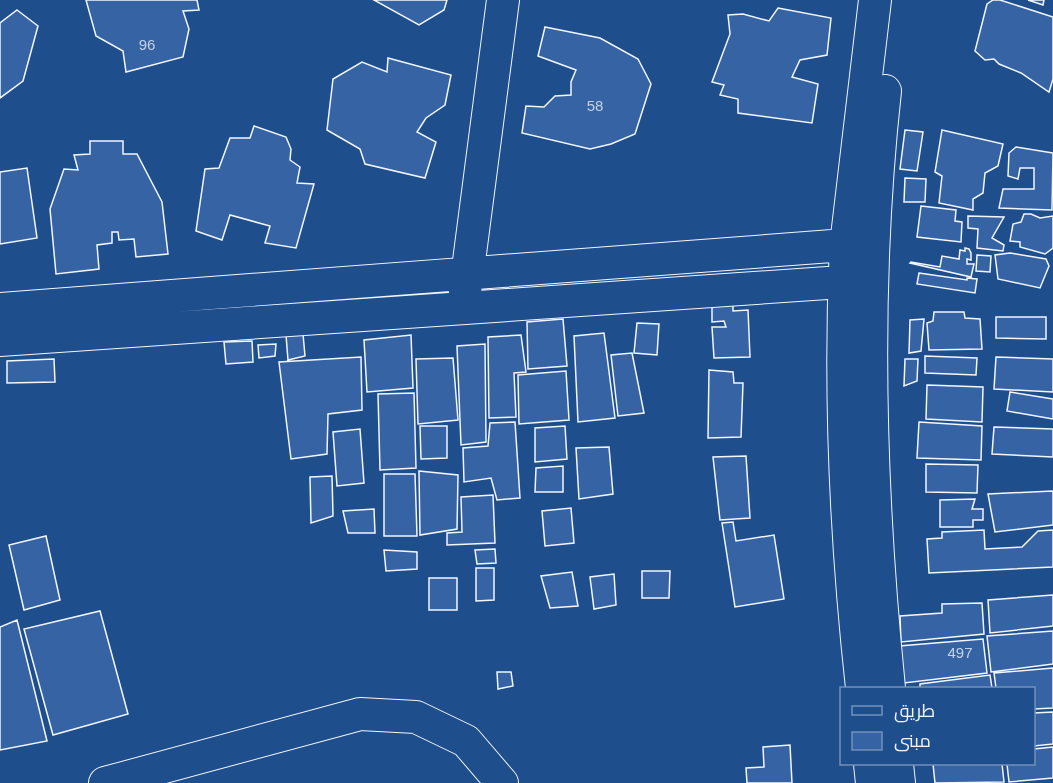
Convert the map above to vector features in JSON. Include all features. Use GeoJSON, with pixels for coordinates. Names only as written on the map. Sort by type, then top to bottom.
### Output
{"type":"FeatureCollection","features":[{"type":"Feature","properties":{"kind":"street"},"geometry":{"type":"LineString","coordinates":[[463,308],[503,0]]}},
{"type":"Feature","properties":{"kind":"street"},"geometry":{"type":"LineString","coordinates":[[862,687],[845,458],[875,0]]}},
{"type":"Feature","properties":{"kind":"street"},"geometry":{"type":"LineString","coordinates":[[859,244],[883,109],[896,0]]}},
{"type":"Feature","properties":{"kind":"street"},"geometry":{"type":"LineString","coordinates":[[0,309],[859,244]]}},
{"type":"Feature","properties":{"kind":"street"},"geometry":{"type":"LineString","coordinates":[[0,340],[858,281]]}},
{"type":"Feature","properties":{"kind":"street"},"geometry":{"type":"LineString","coordinates":[[858,281],[873,463],[880,597],[890,687]]}},
{"type":"Feature","properties":{"kind":"street"},"geometry":{"type":"LineString","coordinates":[[105,783],[360,714],[416,717],[466,741],[502,783]]}},
{"type":"Feature","properties":{"kind":"street"},"geometry":{"type":"LineString","coordinates":[[870,765],[872,783]]}},
{"type":"Feature","properties":{"kind":"street"},"geometry":{"type":"LineString","coordinates":[[897,765],[899,783]]}},
{"type":"Feature","properties":{"kind":"building"},"geometry":{"type":"Polygon","coordinates":[[[86,0],[197,0],[199,10],[183,11],[189,29],[183,57],[126,72],[123,51],[96,36],[86,0]]]}},
{"type":"Feature","properties":{"kind":"building"},"geometry":{"type":"Polygon","coordinates":[[[374,0],[447,0],[444,10],[419,25],[374,0]]]}},
{"type":"Feature","properties":{"kind":"building"},"geometry":{"type":"Polygon","coordinates":[[[993,0],[1000,0],[1053,17],[1053,79],[1049,92],[1021,73],[999,64],[994,59],[985,60],[975,51],[987,4],[993,0]]]}},
{"type":"Feature","properties":{"kind":"building"},"geometry":{"type":"Polygon","coordinates":[[[1028,0],[1044,0],[1043,5],[1028,0]]]}},
{"type":"Feature","properties":{"kind":"building"},"geometry":{"type":"Polygon","coordinates":[[[778,8],[831,18],[827,55],[800,60],[792,77],[818,84],[812,123],[738,113],[738,99],[720,95],[724,85],[712,82],[730,34],[728,15],[743,14],[769,21],[778,8]]]}},
{"type":"Feature","properties":{"kind":"building"},"geometry":{"type":"Polygon","coordinates":[[[17,10],[38,26],[23,81],[0,98],[0,23],[17,10]]]}},
{"type":"Feature","properties":{"kind":"building"},"geometry":{"type":"Polygon","coordinates":[[[545,27],[600,38],[638,59],[651,84],[635,134],[611,144],[590,149],[522,133],[526,106],[544,107],[555,96],[571,95],[571,82],[576,70],[538,56],[545,27]]]}},
{"type":"Feature","properties":{"kind":"building"},"geometry":{"type":"Polygon","coordinates":[[[388,58],[451,75],[445,105],[426,118],[417,132],[436,142],[425,178],[365,164],[360,149],[327,130],[333,79],[362,62],[387,72],[388,58]]]}},
{"type":"Feature","properties":{"kind":"building"},"geometry":{"type":"Polygon","coordinates":[[[254,126],[286,137],[291,149],[290,160],[300,167],[297,183],[314,184],[296,248],[265,243],[270,226],[230,215],[222,240],[196,231],[205,169],[219,168],[230,138],[250,138],[254,126]]]}},
{"type":"Feature","properties":{"kind":"building"},"geometry":{"type":"Polygon","coordinates":[[[905,130],[923,132],[917,171],[900,169],[905,130]]]}},
{"type":"Feature","properties":{"kind":"building"},"geometry":{"type":"Polygon","coordinates":[[[942,130],[1003,144],[998,166],[985,173],[983,193],[973,199],[973,210],[939,203],[942,176],[935,172],[942,130]]]}},
{"type":"Feature","properties":{"kind":"building"},"geometry":{"type":"Polygon","coordinates":[[[90,141],[123,141],[123,154],[137,154],[162,202],[168,254],[136,257],[134,239],[119,240],[118,232],[112,232],[112,243],[97,245],[99,269],[56,274],[50,209],[64,169],[78,170],[74,155],[90,154],[90,141]]]}},
{"type":"Feature","properties":{"kind":"building"},"geometry":{"type":"Polygon","coordinates":[[[1016,147],[1053,153],[1052,210],[999,208],[1003,189],[1034,189],[1034,168],[1020,168],[1018,179],[1008,176],[1009,153],[1016,147]]]}},
{"type":"Feature","properties":{"kind":"building"},"geometry":{"type":"Polygon","coordinates":[[[27,168],[37,238],[0,244],[0,172],[27,168]]]}},
{"type":"Feature","properties":{"kind":"building"},"geometry":{"type":"Polygon","coordinates":[[[905,178],[926,179],[925,202],[904,202],[905,178]]]}},
{"type":"Feature","properties":{"kind":"building"},"geometry":{"type":"Polygon","coordinates":[[[921,206],[956,210],[955,221],[962,222],[961,242],[917,237],[921,206]]]}},
{"type":"Feature","properties":{"kind":"building"},"geometry":{"type":"Polygon","coordinates":[[[1024,214],[1040,218],[1053,216],[1053,248],[1045,254],[1020,247],[1020,242],[1010,241],[1013,224],[1021,222],[1024,214]]]}},
{"type":"Feature","properties":{"kind":"building"},"geometry":{"type":"Polygon","coordinates":[[[968,216],[1004,217],[992,238],[1004,245],[1003,251],[977,248],[978,229],[968,228],[968,216]]]}},
{"type":"Feature","properties":{"kind":"building"},"geometry":{"type":"Polygon","coordinates":[[[965,248],[971,253],[971,260],[967,259],[967,264],[974,264],[971,277],[910,263],[940,267],[942,256],[959,259],[960,250],[965,251],[965,248]]]}},
{"type":"Feature","properties":{"kind":"building"},"geometry":{"type":"Polygon","coordinates":[[[1010,253],[1046,259],[1049,266],[1040,288],[998,279],[995,255],[1010,253]]]}},
{"type":"Feature","properties":{"kind":"building"},"geometry":{"type":"Polygon","coordinates":[[[977,255],[991,256],[990,272],[976,271],[977,255]]]}},
{"type":"Feature","properties":{"kind":"building"},"geometry":{"type":"Polygon","coordinates":[[[919,273],[967,280],[967,278],[977,279],[975,293],[917,284],[919,273]]]}},
{"type":"Feature","properties":{"kind":"building"},"geometry":{"type":"Polygon","coordinates":[[[733,298],[733,311],[748,310],[750,357],[714,358],[712,327],[726,327],[724,321],[712,322],[712,299],[733,298]]]}},
{"type":"Feature","properties":{"kind":"building"},"geometry":{"type":"Polygon","coordinates":[[[934,312],[964,312],[965,318],[980,319],[982,349],[929,350],[927,323],[933,321],[934,312]]]}},
{"type":"Feature","properties":{"kind":"building"},"geometry":{"type":"Polygon","coordinates":[[[996,317],[1046,317],[1046,339],[996,338],[996,317]]]}},
{"type":"Feature","properties":{"kind":"building"},"geometry":{"type":"Polygon","coordinates":[[[563,319],[567,366],[528,369],[527,322],[563,319]]]}},
{"type":"Feature","properties":{"kind":"building"},"geometry":{"type":"Polygon","coordinates":[[[924,319],[921,351],[909,353],[910,320],[924,319]]]}},
{"type":"Feature","properties":{"kind":"building"},"geometry":{"type":"Polygon","coordinates":[[[637,323],[659,324],[657,355],[634,353],[637,323]]]}},
{"type":"Feature","properties":{"kind":"building"},"geometry":{"type":"Polygon","coordinates":[[[604,333],[615,418],[578,422],[574,336],[604,333]]]}},
{"type":"Feature","properties":{"kind":"building"},"geometry":{"type":"Polygon","coordinates":[[[303,334],[305,356],[288,360],[286,335],[303,334]]]}},
{"type":"Feature","properties":{"kind":"building"},"geometry":{"type":"Polygon","coordinates":[[[411,335],[413,388],[367,392],[364,340],[411,335]]]}},
{"type":"Feature","properties":{"kind":"building"},"geometry":{"type":"Polygon","coordinates":[[[521,335],[526,372],[514,373],[516,417],[489,418],[488,337],[521,335]]]}},
{"type":"Feature","properties":{"kind":"building"},"geometry":{"type":"Polygon","coordinates":[[[252,341],[253,362],[226,364],[224,342],[252,341]]]}},
{"type":"Feature","properties":{"kind":"building"},"geometry":{"type":"Polygon","coordinates":[[[276,344],[275,356],[259,358],[258,345],[276,344]]]}},
{"type":"Feature","properties":{"kind":"building"},"geometry":{"type":"Polygon","coordinates":[[[485,344],[486,442],[461,445],[457,346],[485,344]]]}},
{"type":"Feature","properties":{"kind":"building"},"geometry":{"type":"Polygon","coordinates":[[[632,353],[644,413],[618,416],[611,355],[632,353]]]}},
{"type":"Feature","properties":{"kind":"building"},"geometry":{"type":"Polygon","coordinates":[[[925,356],[977,358],[976,375],[925,373],[925,356]]]}},
{"type":"Feature","properties":{"kind":"building"},"geometry":{"type":"Polygon","coordinates":[[[361,357],[362,410],[328,414],[327,454],[291,459],[279,362],[361,357]]]}},
{"type":"Feature","properties":{"kind":"building"},"geometry":{"type":"Polygon","coordinates":[[[996,357],[1053,359],[1053,392],[994,389],[996,357]]]}},
{"type":"Feature","properties":{"kind":"building"},"geometry":{"type":"Polygon","coordinates":[[[453,358],[458,420],[418,424],[416,359],[453,358]]]}},
{"type":"Feature","properties":{"kind":"building"},"geometry":{"type":"Polygon","coordinates":[[[54,359],[55,382],[7,383],[7,361],[54,359]]]}},
{"type":"Feature","properties":{"kind":"building"},"geometry":{"type":"Polygon","coordinates":[[[905,359],[918,359],[917,381],[904,386],[905,359]]]}},
{"type":"Feature","properties":{"kind":"building"},"geometry":{"type":"Polygon","coordinates":[[[709,370],[733,372],[734,383],[743,383],[741,437],[708,438],[709,370]]]}},
{"type":"Feature","properties":{"kind":"building"},"geometry":{"type":"Polygon","coordinates":[[[566,371],[569,420],[519,424],[518,375],[566,371]]]}},
{"type":"Feature","properties":{"kind":"building"},"geometry":{"type":"Polygon","coordinates":[[[927,385],[983,387],[982,422],[926,419],[927,385]]]}},
{"type":"Feature","properties":{"kind":"building"},"geometry":{"type":"Polygon","coordinates":[[[1010,392],[1053,399],[1053,419],[1007,411],[1010,392]]]}},
{"type":"Feature","properties":{"kind":"building"},"geometry":{"type":"Polygon","coordinates":[[[414,393],[416,468],[380,470],[378,394],[414,393]]]}},
{"type":"Feature","properties":{"kind":"building"},"geometry":{"type":"Polygon","coordinates":[[[515,422],[520,498],[497,500],[491,478],[464,482],[463,448],[488,446],[490,423],[515,422]]]}},
{"type":"Feature","properties":{"kind":"building"},"geometry":{"type":"Polygon","coordinates":[[[919,422],[982,426],[981,460],[917,458],[919,422]]]}},
{"type":"Feature","properties":{"kind":"building"},"geometry":{"type":"Polygon","coordinates":[[[420,426],[447,426],[447,458],[421,459],[420,426]]]}},
{"type":"Feature","properties":{"kind":"building"},"geometry":{"type":"Polygon","coordinates":[[[565,426],[567,459],[535,462],[535,428],[565,426]]]}},
{"type":"Feature","properties":{"kind":"building"},"geometry":{"type":"Polygon","coordinates":[[[994,427],[1053,429],[1053,457],[992,454],[994,427]]]}},
{"type":"Feature","properties":{"kind":"building"},"geometry":{"type":"Polygon","coordinates":[[[360,429],[364,483],[337,486],[333,432],[360,429]]]}},
{"type":"Feature","properties":{"kind":"building"},"geometry":{"type":"Polygon","coordinates":[[[609,447],[613,494],[579,499],[576,448],[609,447]]]}},
{"type":"Feature","properties":{"kind":"building"},"geometry":{"type":"Polygon","coordinates":[[[746,456],[750,518],[720,520],[713,457],[746,456]]]}},
{"type":"Feature","properties":{"kind":"building"},"geometry":{"type":"Polygon","coordinates":[[[926,464],[978,465],[977,493],[926,492],[926,464]]]}},
{"type":"Feature","properties":{"kind":"building"},"geometry":{"type":"Polygon","coordinates":[[[563,466],[563,492],[535,492],[536,468],[563,466]]]}},
{"type":"Feature","properties":{"kind":"building"},"geometry":{"type":"Polygon","coordinates":[[[419,471],[458,475],[457,529],[420,535],[419,471]]]}},
{"type":"Feature","properties":{"kind":"building"},"geometry":{"type":"Polygon","coordinates":[[[384,474],[415,474],[417,536],[384,536],[384,474]]]}},
{"type":"Feature","properties":{"kind":"building"},"geometry":{"type":"Polygon","coordinates":[[[332,476],[333,516],[311,523],[310,477],[332,476]]]}},
{"type":"Feature","properties":{"kind":"building"},"geometry":{"type":"Polygon","coordinates":[[[1053,491],[1053,525],[995,532],[988,494],[1053,491]]]}},
{"type":"Feature","properties":{"kind":"building"},"geometry":{"type":"Polygon","coordinates":[[[493,495],[495,543],[447,545],[447,533],[462,532],[461,497],[493,495]]]}},
{"type":"Feature","properties":{"kind":"building"},"geometry":{"type":"Polygon","coordinates":[[[975,499],[972,509],[983,509],[983,520],[973,520],[973,527],[940,527],[940,500],[975,499]]]}},
{"type":"Feature","properties":{"kind":"building"},"geometry":{"type":"Polygon","coordinates":[[[571,508],[574,543],[545,546],[542,511],[571,508]]]}},
{"type":"Feature","properties":{"kind":"building"},"geometry":{"type":"Polygon","coordinates":[[[374,509],[375,533],[348,533],[343,511],[374,509]]]}},
{"type":"Feature","properties":{"kind":"building"},"geometry":{"type":"Polygon","coordinates":[[[733,522],[736,541],[774,535],[784,599],[735,607],[722,523],[733,522]]]}},
{"type":"Feature","properties":{"kind":"building"},"geometry":{"type":"Polygon","coordinates":[[[984,530],[985,549],[1022,547],[1038,531],[1053,530],[1053,567],[929,573],[927,539],[942,538],[942,532],[984,530]]]}},
{"type":"Feature","properties":{"kind":"building"},"geometry":{"type":"Polygon","coordinates":[[[46,536],[60,600],[24,610],[9,545],[46,536]]]}},
{"type":"Feature","properties":{"kind":"building"},"geometry":{"type":"Polygon","coordinates":[[[495,549],[496,563],[477,564],[475,550],[495,549]]]}},
{"type":"Feature","properties":{"kind":"building"},"geometry":{"type":"Polygon","coordinates":[[[384,550],[417,552],[417,569],[386,571],[384,550]]]}},
{"type":"Feature","properties":{"kind":"building"},"geometry":{"type":"Polygon","coordinates":[[[476,568],[494,568],[494,600],[476,601],[476,568]]]}},
{"type":"Feature","properties":{"kind":"building"},"geometry":{"type":"Polygon","coordinates":[[[642,571],[670,571],[669,598],[642,598],[642,571]]]}},
{"type":"Feature","properties":{"kind":"building"},"geometry":{"type":"Polygon","coordinates":[[[572,572],[578,606],[550,608],[541,576],[572,572]]]}},
{"type":"Feature","properties":{"kind":"building"},"geometry":{"type":"Polygon","coordinates":[[[614,574],[616,605],[594,609],[590,577],[614,574]]]}},
{"type":"Feature","properties":{"kind":"building"},"geometry":{"type":"Polygon","coordinates":[[[429,578],[457,578],[457,610],[429,610],[429,578]]]}},
{"type":"Feature","properties":{"kind":"building"},"geometry":{"type":"Polygon","coordinates":[[[1053,595],[1053,626],[990,633],[988,600],[1053,595]]]}},
{"type":"Feature","properties":{"kind":"building"},"geometry":{"type":"Polygon","coordinates":[[[982,603],[984,634],[901,642],[900,616],[942,613],[942,604],[982,603]]]}},
{"type":"Feature","properties":{"kind":"building"},"geometry":{"type":"Polygon","coordinates":[[[100,611],[128,714],[53,735],[24,629],[100,611]]]}},
{"type":"Feature","properties":{"kind":"building"},"geometry":{"type":"Polygon","coordinates":[[[17,620],[47,741],[0,750],[0,627],[17,620]]]}},
{"type":"Feature","properties":{"kind":"building"},"geometry":{"type":"Polygon","coordinates":[[[1053,631],[1053,664],[991,672],[987,636],[1053,631]]]}},
{"type":"Feature","properties":{"kind":"building"},"geometry":{"type":"Polygon","coordinates":[[[983,639],[987,673],[904,683],[899,646],[983,639]]]}},
{"type":"Feature","properties":{"kind":"building"},"geometry":{"type":"Polygon","coordinates":[[[1053,668],[1053,708],[1035,709],[1035,687],[996,687],[994,673],[1053,668]]]}},
{"type":"Feature","properties":{"kind":"building"},"geometry":{"type":"Polygon","coordinates":[[[497,672],[511,672],[513,686],[498,689],[497,672]]]}},
{"type":"Feature","properties":{"kind":"building"},"geometry":{"type":"Polygon","coordinates":[[[990,675],[992,687],[920,687],[920,684],[990,675]]]}},
{"type":"Feature","properties":{"kind":"building"},"geometry":{"type":"Polygon","coordinates":[[[1053,712],[1053,744],[1035,746],[1035,713],[1053,712]]]}},
{"type":"Feature","properties":{"kind":"building"},"geometry":{"type":"Polygon","coordinates":[[[790,745],[792,783],[747,783],[746,768],[764,767],[763,747],[790,745]]]}},
{"type":"Feature","properties":{"kind":"building"},"geometry":{"type":"Polygon","coordinates":[[[1053,747],[1053,778],[1009,782],[1007,765],[1035,765],[1035,749],[1053,747]]]}},
{"type":"Feature","properties":{"kind":"building"},"geometry":{"type":"Polygon","coordinates":[[[933,765],[1002,765],[1004,782],[935,783],[933,765]]]}}]}
